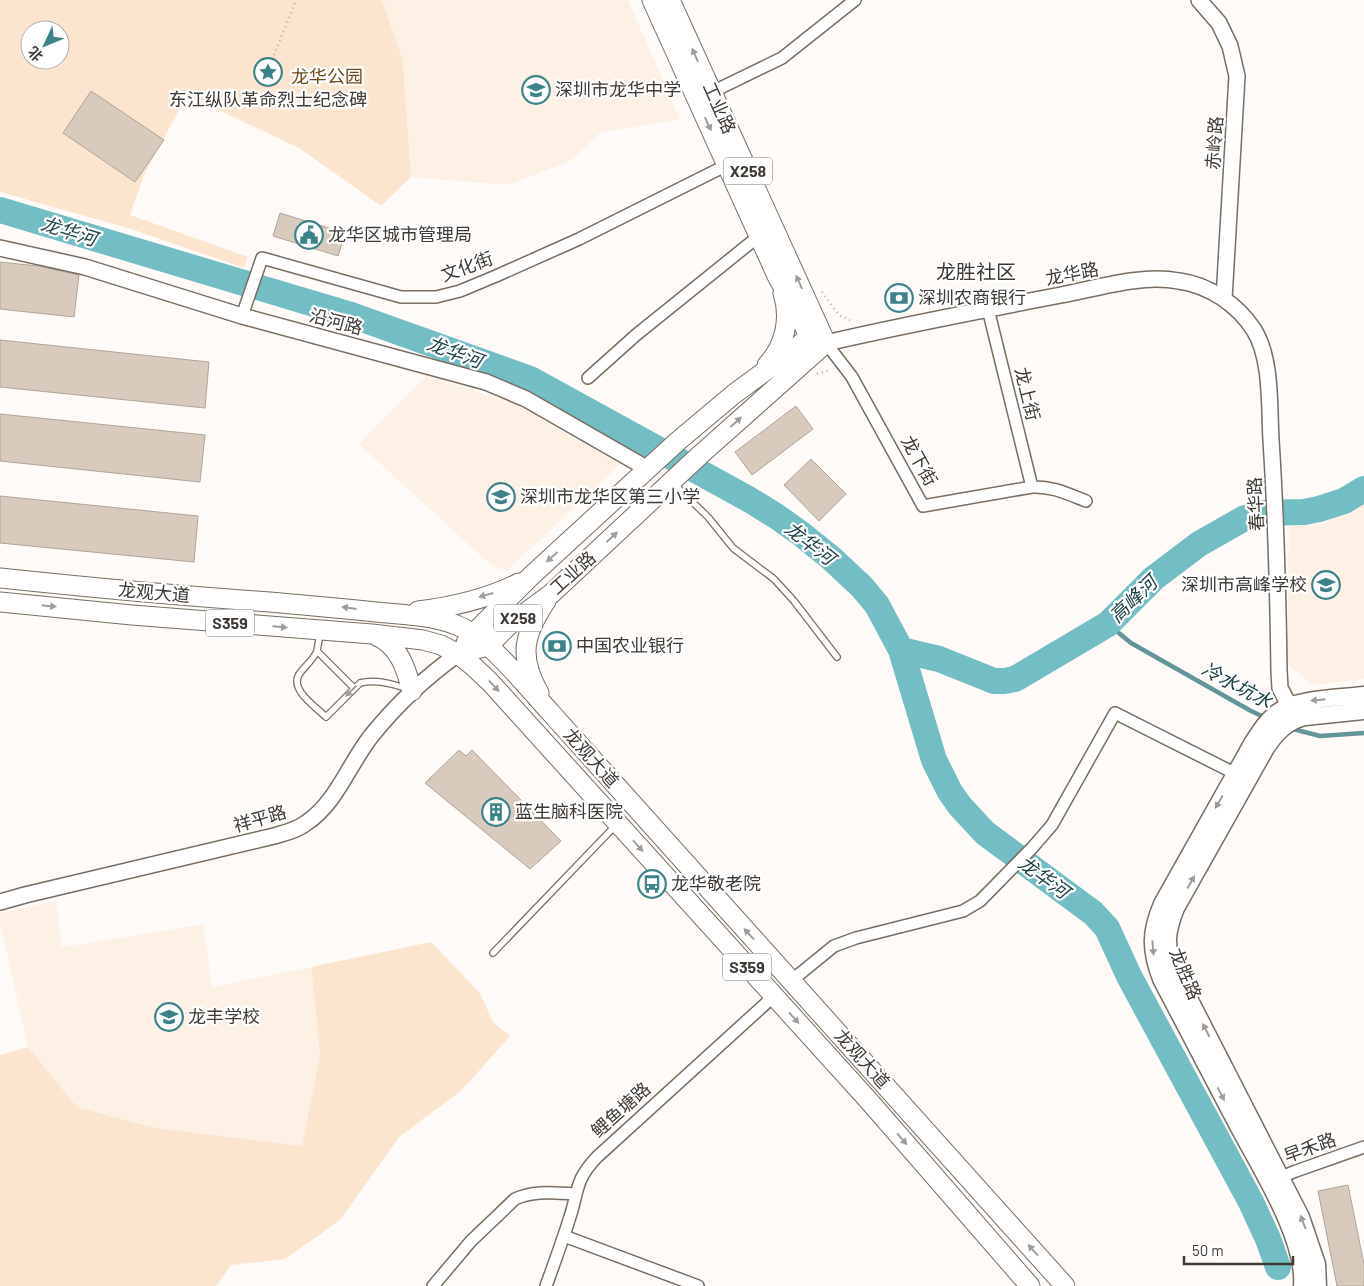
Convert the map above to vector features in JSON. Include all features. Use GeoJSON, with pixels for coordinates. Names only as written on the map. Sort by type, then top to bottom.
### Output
{"type":"FeatureCollection","features":[{"type":"Feature","properties":{"kind":"main road","name":"工业路"},"geometry":{"type":"LineString","coordinates":[[652,0],[778,278],[817,340]]}},
{"type":"Feature","properties":{"kind":"main road","name":"工业路"},"geometry":{"type":"LineString","coordinates":[[670,0],[712,92],[817,340]]}},
{"type":"Feature","properties":{"kind":"main road"},"geometry":{"type":"LineString","coordinates":[[758,375],[778,350],[786,327],[785,299],[778,278]]}},
{"type":"Feature","properties":{"kind":"main road","name":"工业路"},"geometry":{"type":"LineString","coordinates":[[458,654],[473,634],[531,576],[678,441],[758,375],[791,352],[817,340]]}},
{"type":"Feature","properties":{"kind":"main road","name":"工业路"},"geometry":{"type":"LineString","coordinates":[[488,646],[510,624],[551,594],[700,455],[817,340]]}},
{"type":"Feature","properties":{"kind":"main road"},"geometry":{"type":"LineString","coordinates":[[398,613],[441,608],[505,590],[531,576]]}},
{"type":"Feature","properties":{"kind":"main road","name":"龙观大道"},"geometry":{"type":"LineString","coordinates":[[0,578],[398,613],[440,620],[473,634],[488,646],[551,713],[1065,1286]]}},
{"type":"Feature","properties":{"kind":"main road"},"geometry":{"type":"LineString","coordinates":[[551,594],[531,626],[525,654],[529,674],[551,713]]}},
{"type":"Feature","properties":{"kind":"main road","name":"龙观大道"},"geometry":{"type":"LineString","coordinates":[[0,602],[132,615],[372,634],[423,640],[441,645],[458,654],[490,682],[875,1108],[1030,1286]]}},
{"type":"Feature","properties":{"kind":"main road"},"geometry":{"type":"LineString","coordinates":[[372,634],[384,639],[398,653],[412,691]]}},
{"type":"Feature","properties":{"kind":"main road","name":"X258"},"geometry":{"type":"LineString","coordinates":[[458,654],[488,646]]}},
{"type":"Feature","properties":{"kind":"main road"},"geometry":{"type":"LineString","coordinates":[[1288,715],[1298,703],[1364,695]]}},
{"type":"Feature","properties":{"kind":"main road"},"geometry":{"type":"LineString","coordinates":[[1288,715],[1305,717],[1364,711]]}},
{"type":"Feature","properties":{"kind":"main road","name":"龙胜路"},"geometry":{"type":"LineString","coordinates":[[1288,715],[1268,732],[1162,904],[1153,930],[1152,943],[1153,955],[1161,979],[1275,1180],[1301,1217],[1317,1264],[1318,1286]]}},
{"type":"Feature","properties":{"kind":"main road","name":"龙胜路"},"geometry":{"type":"LineString","coordinates":[[1275,1180],[1302,1271],[1302,1286]]}},
{"type":"Feature","properties":{"kind":"street"},"geometry":{"type":"LineString","coordinates":[[712,92],[782,58],[855,0]]}},
{"type":"Feature","properties":{"kind":"street","name":"赤岭路"},"geometry":{"type":"LineString","coordinates":[[1199,0],[1219,23],[1230,46],[1237,76],[1224,299]]}},
{"type":"Feature","properties":{"kind":"street","name":"文化街"},"geometry":{"type":"LineString","coordinates":[[244,310],[262,258],[401,296],[436,297],[460,291],[578,239],[727,165]]}},
{"type":"Feature","properties":{"kind":"street"},"geometry":{"type":"LineString","coordinates":[[588,378],[636,335],[759,236]]}},
{"type":"Feature","properties":{"kind":"street","name":"沿河路"},"geometry":{"type":"LineString","coordinates":[[0,248],[86,267],[244,310],[460,378],[486,382],[526,399],[650,467]]}},
{"type":"Feature","properties":{"kind":"street","name":"龙华路"},"geometry":{"type":"LineString","coordinates":[[817,340],[1149,280],[1179,280],[1204,288],[1224,299]]}},
{"type":"Feature","properties":{"kind":"street","name":"春华路"},"geometry":{"type":"LineString","coordinates":[[1224,299],[1238,311],[1254,330],[1262,349],[1267,373],[1276,521],[1280,688],[1288,715]]}},
{"type":"Feature","properties":{"kind":"street","name":"龙上街"},"geometry":{"type":"LineString","coordinates":[[988,309],[1032,487]]}},
{"type":"Feature","properties":{"kind":"street","name":"龙下街"},"geometry":{"type":"LineString","coordinates":[[817,340],[852,377],[923,506],[1046,486],[1086,501]]}},
{"type":"Feature","properties":{"kind":"street","name":"祥平路"},"geometry":{"type":"LineString","coordinates":[[0,902],[274,836],[306,824],[331,798],[372,734],[412,691],[458,654]]}},
{"type":"Feature","properties":{"kind":"street"},"geometry":{"type":"LineString","coordinates":[[791,981],[834,946],[856,938],[951,915],[972,907],[1032,848],[1057,818],[1115,714],[1242,777]]}},
{"type":"Feature","properties":{"kind":"street","name":"鲤鱼塘路"},"geometry":{"type":"LineString","coordinates":[[546,1286],[564,1236],[581,1176],[596,1157],[774,996]]}},
{"type":"Feature","properties":{"kind":"street","name":"早禾路"},"geometry":{"type":"LineString","coordinates":[[1275,1180],[1364,1147]]}},
{"type":"Feature","properties":{"kind":"street"},"geometry":{"type":"LineString","coordinates":[[434,1286],[472,1241],[515,1199],[523,1195],[537,1193],[576,1194]]}},
{"type":"Feature","properties":{"kind":"street"},"geometry":{"type":"LineString","coordinates":[[564,1236],[698,1286]]}},
{"type":"Feature","properties":{"kind":"lane"},"geometry":{"type":"LineString","coordinates":[[673,480],[708,517],[733,548],[774,579],[794,601],[837,657]]}},
{"type":"Feature","properties":{"kind":"lane"},"geometry":{"type":"LineString","coordinates":[[320,630],[317,650],[298,676],[297,682],[300,692],[326,717],[360,683],[367,681],[392,684],[412,691]]}},
{"type":"Feature","properties":{"kind":"lane"},"geometry":{"type":"LineString","coordinates":[[317,650],[354,688]]}},
{"type":"Feature","properties":{"kind":"lane"},"geometry":{"type":"LineString","coordinates":[[493,953],[618,824]]}},
{"type":"Feature","properties":{"kind":"path"},"geometry":{"type":"LineString","coordinates":[[274,55],[296,0]]}},
{"type":"Feature","properties":{"kind":"shaded area","name":"深圳市龙华中学"},"geometry":{"type":"Polygon","coordinates":[[[382,0],[628,0],[680,119],[601,132],[570,161],[508,185],[411,177],[403,61],[382,0]]]}},
{"type":"Feature","properties":{"kind":"shaded area","name":"深圳市龙华区第三小学"},"geometry":{"type":"Polygon","coordinates":[[[425,376],[511,402],[620,464],[508,570],[491,565],[359,444],[425,376]]]}},
{"type":"Feature","properties":{"kind":"shaded area","name":"深圳市高峰学校"},"geometry":{"type":"Polygon","coordinates":[[[1364,499],[1364,679],[1313,685],[1289,666],[1287,646],[1289,525],[1324,524],[1364,499]]]}},
{"type":"Feature","properties":{"kind":"shaded area","name":"龙丰学校"},"geometry":{"type":"Polygon","coordinates":[[[56,901],[62,947],[203,924],[212,987],[311,967],[320,1055],[303,1146],[155,1128],[77,1107],[28,1047],[0,922],[0,913],[56,901]]]}},
{"type":"Feature","properties":{"kind":"green space","name":"龙华公园"},"geometry":{"type":"Polygon","coordinates":[[[0,0],[382,0],[403,61],[411,177],[381,206],[299,148],[187,95],[144,175],[130,215],[248,257],[244,268],[131,229],[0,192],[0,0]]]}},
{"type":"Feature","properties":{"kind":"green space"},"geometry":{"type":"Polygon","coordinates":[[[431,942],[480,993],[493,1022],[510,1036],[462,1090],[399,1137],[340,1220],[285,1259],[231,1265],[216,1286],[0,1286],[0,1055],[28,1047],[77,1107],[155,1128],[302,1146],[320,1055],[311,967],[431,942]]]}},
{"type":"Feature","properties":{"kind":"building"},"geometry":{"type":"Polygon","coordinates":[[[91,91],[164,140],[135,182],[63,133],[91,91]]]}},
{"type":"Feature","properties":{"kind":"building","name":"龙华区城市管理局"},"geometry":{"type":"Polygon","coordinates":[[[280,213],[345,233],[338,256],[273,236],[280,213]]]}},
{"type":"Feature","properties":{"kind":"building"},"geometry":{"type":"Polygon","coordinates":[[[0,262],[38,266],[79,275],[74,317],[0,309],[0,262]]]}},
{"type":"Feature","properties":{"kind":"building"},"geometry":{"type":"Polygon","coordinates":[[[0,340],[209,362],[205,408],[0,387],[0,340]]]}},
{"type":"Feature","properties":{"kind":"building"},"geometry":{"type":"Polygon","coordinates":[[[796,406],[813,429],[752,475],[735,452],[796,406]]]}},
{"type":"Feature","properties":{"kind":"building"},"geometry":{"type":"Polygon","coordinates":[[[0,414],[205,435],[200,482],[0,461],[0,414]]]}},
{"type":"Feature","properties":{"kind":"building"},"geometry":{"type":"Polygon","coordinates":[[[811,459],[846,494],[819,521],[784,485],[811,459]]]}},
{"type":"Feature","properties":{"kind":"building"},"geometry":{"type":"Polygon","coordinates":[[[0,496],[198,516],[194,562],[0,543],[0,496]]]}},
{"type":"Feature","properties":{"kind":"building","name":"蓝生脑科医院"},"geometry":{"type":"Polygon","coordinates":[[[459,750],[466,756],[472,750],[561,841],[530,869],[425,783],[459,750]]]}},
{"type":"Feature","properties":{"kind":"building"},"geometry":{"type":"Polygon","coordinates":[[[1348,1185],[1364,1264],[1364,1286],[1337,1286],[1318,1191],[1348,1185]]]}},
{"type":"Feature","properties":{"kind":"waterway","name":"龙华河"},"geometry":{"type":"LineString","coordinates":[[0,210],[351,315],[530,379],[750,500],[800,533],[831,558],[862,587],[877,605],[901,650],[934,760],[950,792],[960,806],[985,833],[1093,913],[1107,928],[1129,976],[1251,1202],[1268,1239],[1278,1267]]}},
{"type":"Feature","properties":{"kind":"waterway","name":"高峰河"},"geometry":{"type":"LineString","coordinates":[[901,650],[939,659],[994,681],[1015,679],[1108,624],[1154,578],[1199,544],[1243,519],[1262,513],[1304,512],[1319,509],[1344,501],[1364,489]]}},
{"type":"Feature","properties":{"kind":"waterway","name":"冷水坑水"},"geometry":{"type":"LineString","coordinates":[[1108,624],[1131,643],[1266,718]]}},
{"type":"Feature","properties":{"kind":"waterway","name":"冷水坑水"},"geometry":{"type":"LineString","coordinates":[[1289,728],[1320,736],[1364,733]]}},
{"type":"Feature","properties":{"kind":"place","name":"东江纵队革命烈士纪念碑"},"geometry":{"type":"Point","coordinates":[268,72]}},
{"type":"Feature","properties":{"kind":"place","name":"深圳市龙华中学"},"geometry":{"type":"Point","coordinates":[536,90]}},
{"type":"Feature","properties":{"kind":"place","name":"龙华区城市管理局"},"geometry":{"type":"Point","coordinates":[309,235]}},
{"type":"Feature","properties":{"kind":"place","name":"深圳农商银行"},"geometry":{"type":"Point","coordinates":[899,298]}},
{"type":"Feature","properties":{"kind":"place","name":"深圳市龙华区第三小学"},"geometry":{"type":"Point","coordinates":[501,497]}},
{"type":"Feature","properties":{"kind":"place","name":"深圳市高峰学校"},"geometry":{"type":"Point","coordinates":[1326,585]}},
{"type":"Feature","properties":{"kind":"place","name":"中国农业银行"},"geometry":{"type":"Point","coordinates":[557,646]}},
{"type":"Feature","properties":{"kind":"place","name":"蓝生脑科医院"},"geometry":{"type":"Point","coordinates":[496,812]}},
{"type":"Feature","properties":{"kind":"place","name":"龙华敬老院"},"geometry":{"type":"Point","coordinates":[652,884]}},
{"type":"Feature","properties":{"kind":"place","name":"龙丰学校"},"geometry":{"type":"Point","coordinates":[169,1017]}},
{"type":"Feature","properties":{"kind":"district","name":"龙胜社区"},"geometry":{"type":"Point","coordinates":[976,272]}}]}
